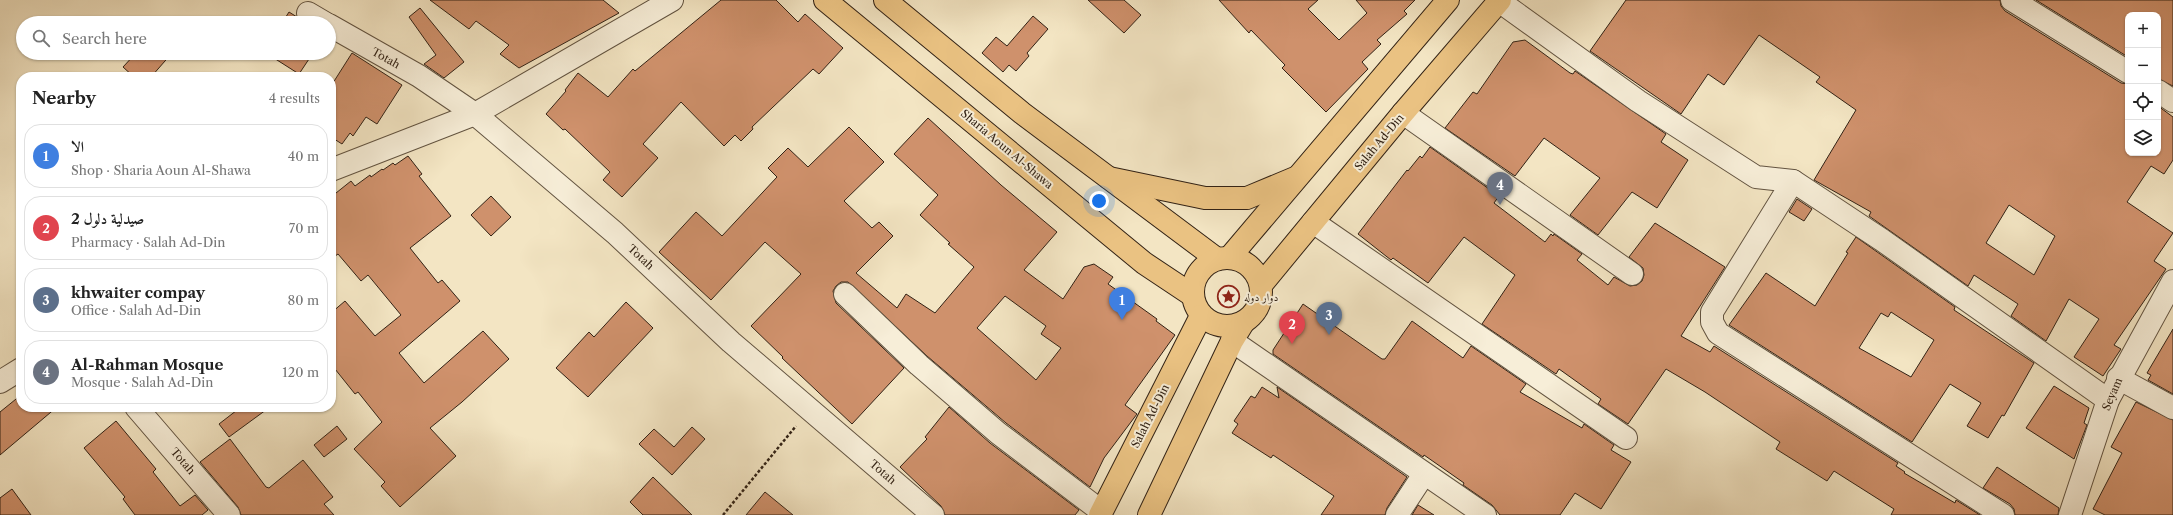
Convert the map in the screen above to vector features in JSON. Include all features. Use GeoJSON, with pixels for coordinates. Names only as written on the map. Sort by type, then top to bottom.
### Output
{"type":"FeatureCollection","features":[{"type":"Feature","properties":{"kind":"main road","name":"Sharia Aoun Al-Shawa"},"geometry":{"type":"LineString","coordinates":[[825,0],[1144,263],[1192,295]]}},
{"type":"Feature","properties":{"kind":"main road"},"geometry":{"type":"LineString","coordinates":[[885,0],[1022,113],[1109,178],[1223,259]]}},
{"type":"Feature","properties":{"kind":"main road"},"geometry":{"type":"LineString","coordinates":[[1223,259],[1300,176],[1448,0]]}},
{"type":"Feature","properties":{"kind":"main road","name":"Salah Ad-Din"},"geometry":{"type":"LineString","coordinates":[[1261,285],[1403,113],[1500,1]]}},
{"type":"Feature","properties":{"kind":"main road"},"geometry":{"type":"LineString","coordinates":[[1109,178],[1205,198],[1248,198],[1300,176]]}},
{"type":"Feature","properties":{"kind":"main road"},"geometry":{"type":"LineString","coordinates":[[1149,515],[1237,332],[1258,307],[1261,297],[1261,285],[1250,267],[1240,261],[1223,259],[1207,264],[1198,273],[1193,283],[1192,295],[1195,306],[1201,316],[1211,323],[1221,326],[1232,326],[1237,332]]}},
{"type":"Feature","properties":{"kind":"main road","name":"Salah Ad-Din"},"geometry":{"type":"LineString","coordinates":[[1100,513],[1201,316]]}},
{"type":"Feature","properties":{"kind":"street"},"geometry":{"type":"LineString","coordinates":[[336,168],[475,114],[672,0]]}},
{"type":"Feature","properties":{"kind":"street"},"geometry":{"type":"LineString","coordinates":[[2012,0],[2125,70]]}},
{"type":"Feature","properties":{"kind":"street"},"geometry":{"type":"LineString","coordinates":[[1500,1],[1638,101],[1756,177],[1794,181],[1882,240],[2108,400]]}},
{"type":"Feature","properties":{"kind":"street","name":"Totah"},"geometry":{"type":"LineString","coordinates":[[336,29],[418,76],[475,114],[616,233],[731,342],[933,515]]}},
{"type":"Feature","properties":{"kind":"street"},"geometry":{"type":"LineString","coordinates":[[2161,93],[2173,101]]}},
{"type":"Feature","properties":{"kind":"street"},"geometry":{"type":"LineString","coordinates":[[1403,113],[1632,274]]}},
{"type":"Feature","properties":{"kind":"street"},"geometry":{"type":"LineString","coordinates":[[1794,181],[1712,312],[1712,322],[1718,333],[2003,515]]}},
{"type":"Feature","properties":{"kind":"street"},"geometry":{"type":"LineString","coordinates":[[1313,222],[1626,438]]}},
{"type":"Feature","properties":{"kind":"street","name":"Seyam"},"geometry":{"type":"LineString","coordinates":[[2074,514],[2108,400],[2118,378],[2173,281]]}},
{"type":"Feature","properties":{"kind":"street"},"geometry":{"type":"LineString","coordinates":[[845,294],[919,365],[992,428],[1100,513]]}},
{"type":"Feature","properties":{"kind":"street"},"geometry":{"type":"LineString","coordinates":[[1237,332],[1424,474],[1485,515]]}},
{"type":"Feature","properties":{"kind":"street"},"geometry":{"type":"LineString","coordinates":[[0,382],[16,372]]}},
{"type":"Feature","properties":{"kind":"street"},"geometry":{"type":"LineString","coordinates":[[2118,378],[2173,408]]}},
{"type":"Feature","properties":{"kind":"street","name":"Totah"},"geometry":{"type":"LineString","coordinates":[[140,412],[229,515]]}},
{"type":"Feature","properties":{"kind":"street"},"geometry":{"type":"LineString","coordinates":[[1397,515],[1424,474]]}},
{"type":"Feature","properties":{"kind":"path"},"geometry":{"type":"LineString","coordinates":[[723,515],[810,409]]}},
{"type":"Feature","properties":{"kind":"building"},"geometry":{"type":"Polygon","coordinates":[[[430,0],[603,0],[619,13],[519,68],[500,54],[509,45],[476,21],[469,29],[430,0]]]}},
{"type":"Feature","properties":{"kind":"building"},"geometry":{"type":"Polygon","coordinates":[[[721,0],[776,0],[798,22],[805,14],[843,48],[819,74],[813,69],[752,127],[753,129],[741,141],[735,135],[724,146],[681,102],[643,144],[658,158],[622,197],[603,180],[610,172],[565,129],[563,130],[546,114],[566,91],[565,90],[578,73],[608,97],[633,69],[635,71],[721,0]]]}},
{"type":"Feature","properties":{"kind":"building"},"geometry":{"type":"Polygon","coordinates":[[[1088,0],[1124,0],[1141,15],[1124,33],[1088,0]]]}},
{"type":"Feature","properties":{"kind":"building"},"geometry":{"type":"Polygon","coordinates":[[[1219,0],[1318,0],[1308,9],[1339,40],[1367,13],[1356,0],[1415,0],[1404,11],[1407,14],[1377,40],[1381,44],[1362,62],[1368,69],[1326,112],[1282,68],[1285,65],[1251,30],[1249,33],[1219,0]]]}},
{"type":"Feature","properties":{"kind":"building"},"geometry":{"type":"Polygon","coordinates":[[[1626,0],[2000,0],[2001,6],[2005,11],[2121,83],[2125,84],[2125,156],[2161,156],[2161,108],[2173,117],[2173,160],[2164,174],[2151,166],[2127,202],[2173,233],[2154,261],[2166,269],[2114,345],[2121,349],[2103,376],[2074,357],[2099,319],[2069,299],[2046,341],[2011,316],[2018,304],[1974,275],[1968,286],[1869,216],[1871,212],[1814,180],[1856,110],[1816,82],[1820,77],[1759,35],[1724,85],[1708,74],[1681,114],[1590,51],[1626,0]],[[2009,205],[1986,243],[2034,275],[2055,236],[2009,205]]]}},
{"type":"Feature","properties":{"kind":"building"},"geometry":{"type":"Polygon","coordinates":[[[2036,0],[2173,0],[2173,86],[2161,80],[2161,12],[2125,12],[2125,55],[2036,0]]]}},
{"type":"Feature","properties":{"kind":"building"},"geometry":{"type":"Polygon","coordinates":[[[420,8],[464,62],[444,78],[424,64],[436,55],[409,17],[420,8]]]}},
{"type":"Feature","properties":{"kind":"building"},"geometry":{"type":"Polygon","coordinates":[[[289,12],[295,16],[286,16],[289,12]]]}},
{"type":"Feature","properties":{"kind":"building"},"geometry":{"type":"Polygon","coordinates":[[[1033,16],[1048,29],[1027,53],[1029,56],[1016,71],[1009,65],[1003,72],[982,53],[996,37],[1007,46],[1033,16]]]}},
{"type":"Feature","properties":{"kind":"building"},"geometry":{"type":"Polygon","coordinates":[[[1525,40],[1570,73],[1573,74],[1575,71],[1666,134],[1661,142],[1688,160],[1657,208],[1632,192],[1598,235],[1570,215],[1600,178],[1544,138],[1515,176],[1445,128],[1473,92],[1477,94],[1513,42],[1525,40]]]}},
{"type":"Feature","properties":{"kind":"building"},"geometry":{"type":"Polygon","coordinates":[[[352,53],[402,85],[377,124],[366,117],[353,136],[350,133],[342,144],[336,140],[336,78],[352,53]]]}},
{"type":"Feature","properties":{"kind":"building"},"geometry":{"type":"Polygon","coordinates":[[[130,60],[166,60],[155,72],[128,72],[123,67],[130,60]]]}},
{"type":"Feature","properties":{"kind":"building"},"geometry":{"type":"Polygon","coordinates":[[[277,60],[308,60],[300,72],[296,72],[277,60]]]}},
{"type":"Feature","properties":{"kind":"building"},"geometry":{"type":"Polygon","coordinates":[[[928,118],[1001,185],[1057,232],[1024,270],[1063,299],[1084,267],[1094,264],[1113,277],[1108,284],[1157,319],[1156,321],[1175,335],[1125,405],[1137,414],[1104,458],[1090,487],[1006,423],[927,356],[848,282],[841,282],[833,291],[836,303],[904,368],[852,424],[782,358],[783,357],[751,326],[801,274],[765,242],[711,300],[659,252],[696,212],[722,236],[777,177],[768,168],[788,148],[808,167],[849,127],[884,162],[844,201],[872,228],[879,222],[893,236],[856,273],[897,308],[906,294],[935,313],[974,267],[948,244],[950,243],[920,215],[938,195],[894,154],[928,118]],[[1005,296],[977,328],[1036,380],[1061,348],[1041,334],[1046,326],[1005,296]]]}},
{"type":"Feature","properties":{"kind":"building"},"geometry":{"type":"Polygon","coordinates":[[[1430,147],[1499,196],[1494,203],[1545,242],[1551,234],[1553,236],[1554,234],[1582,254],[1577,260],[1608,285],[1614,277],[1630,286],[1637,285],[1642,281],[1644,275],[1643,268],[1629,257],[1655,223],[1725,267],[1681,336],[1710,352],[1714,346],[1898,463],[1896,466],[1905,472],[1904,473],[1955,503],[1956,500],[1980,515],[1891,515],[1894,509],[1834,471],[1827,481],[1776,449],[1780,442],[1705,392],[1666,369],[1628,424],[1598,404],[1601,399],[1559,369],[1556,374],[1482,324],[1515,275],[1464,237],[1428,283],[1393,258],[1391,260],[1358,234],[1407,170],[1408,171],[1420,156],[1422,158],[1430,147]]]}},
{"type":"Feature","properties":{"kind":"building"},"geometry":{"type":"Polygon","coordinates":[[[408,156],[422,174],[419,176],[451,216],[410,248],[438,283],[442,280],[460,301],[399,353],[424,383],[483,331],[509,359],[462,402],[430,428],[456,456],[400,507],[381,486],[385,482],[354,449],[382,422],[358,392],[355,394],[336,370],[336,309],[345,301],[375,336],[401,315],[368,275],[361,281],[338,254],[336,255],[336,193],[351,181],[355,186],[370,175],[371,177],[393,163],[395,165],[408,156]]]}},
{"type":"Feature","properties":{"kind":"building"},"geometry":{"type":"Polygon","coordinates":[[[491,196],[511,217],[491,236],[471,215],[491,196]]]}},
{"type":"Feature","properties":{"kind":"building"},"geometry":{"type":"Polygon","coordinates":[[[1797,199],[1812,209],[1804,221],[1789,212],[1797,199]]]}},
{"type":"Feature","properties":{"kind":"building"},"geometry":{"type":"Polygon","coordinates":[[[1856,237],[1955,307],[1954,310],[2034,363],[2004,416],[2002,415],[1988,438],[1967,426],[1981,403],[1950,384],[1912,442],[1729,325],[1766,273],[1815,306],[1848,253],[1846,252],[1856,237]],[[1891,312],[1888,317],[1881,313],[1859,348],[1911,377],[1934,340],[1891,312]]]}},
{"type":"Feature","properties":{"kind":"building"},"geometry":{"type":"Polygon","coordinates":[[[626,302],[653,328],[588,397],[556,368],[589,332],[594,337],[626,302]]]}},
{"type":"Feature","properties":{"kind":"building"},"geometry":{"type":"Polygon","coordinates":[[[1303,304],[1382,359],[1385,359],[1412,321],[1463,358],[1471,346],[1526,384],[1520,392],[1582,428],[1584,424],[1614,445],[1611,450],[1631,462],[1601,509],[1575,493],[1560,515],[1500,515],[1492,505],[1463,485],[1464,483],[1424,455],[1423,457],[1273,354],[1273,350],[1303,304]]]}},
{"type":"Feature","properties":{"kind":"building"},"geometry":{"type":"Polygon","coordinates":[[[2173,329],[2173,394],[2148,380],[2151,375],[2147,373],[2173,329]]]}},
{"type":"Feature","properties":{"kind":"building"},"geometry":{"type":"Polygon","coordinates":[[[2054,386],[2089,408],[2084,423],[2087,425],[2074,459],[2026,428],[2054,386]]]}},
{"type":"Feature","properties":{"kind":"building"},"geometry":{"type":"Polygon","coordinates":[[[1262,387],[1279,398],[1277,387],[1407,477],[1387,508],[1385,515],[1321,515],[1334,496],[1273,455],[1271,458],[1232,433],[1238,424],[1234,421],[1251,396],[1255,398],[1262,387]]]}},
{"type":"Feature","properties":{"kind":"building"},"geometry":{"type":"Polygon","coordinates":[[[16,399],[16,412],[51,412],[0,455],[0,412],[16,399]]]}},
{"type":"Feature","properties":{"kind":"building"},"geometry":{"type":"Polygon","coordinates":[[[2136,402],[2173,420],[2173,515],[2105,515],[2093,509],[2122,453],[2111,447],[2136,402]]]}},
{"type":"Feature","properties":{"kind":"building"},"geometry":{"type":"Polygon","coordinates":[[[949,407],[990,443],[1079,510],[1075,515],[945,515],[941,506],[900,467],[927,439],[925,437],[949,407]]]}},
{"type":"Feature","properties":{"kind":"building"},"geometry":{"type":"Polygon","coordinates":[[[235,412],[263,412],[229,437],[219,424],[235,412]]]}},
{"type":"Feature","properties":{"kind":"building"},"geometry":{"type":"Polygon","coordinates":[[[116,421],[156,469],[153,472],[180,506],[195,495],[208,510],[202,515],[135,515],[123,499],[125,497],[84,448],[116,421]]]}},
{"type":"Feature","properties":{"kind":"building"},"geometry":{"type":"Polygon","coordinates":[[[337,426],[347,439],[324,457],[314,445],[337,426]]]}},
{"type":"Feature","properties":{"kind":"building"},"geometry":{"type":"Polygon","coordinates":[[[692,427],[705,439],[672,475],[639,444],[654,429],[674,447],[692,427]]]}},
{"type":"Feature","properties":{"kind":"building"},"geometry":{"type":"Polygon","coordinates":[[[230,439],[266,487],[269,488],[303,460],[333,497],[324,504],[334,515],[241,515],[238,507],[200,462],[230,439]]]}},
{"type":"Feature","properties":{"kind":"building"},"geometry":{"type":"Polygon","coordinates":[[[1997,467],[2059,508],[2058,515],[2015,515],[2014,509],[2010,504],[1983,488],[1997,467]]]}},
{"type":"Feature","properties":{"kind":"building"},"geometry":{"type":"Polygon","coordinates":[[[653,477],[692,515],[643,515],[630,502],[653,477]]]}},
{"type":"Feature","properties":{"kind":"building"},"geometry":{"type":"Polygon","coordinates":[[[12,489],[31,515],[0,515],[0,498],[12,489]]]}},
{"type":"Feature","properties":{"kind":"building"},"geometry":{"type":"Polygon","coordinates":[[[765,492],[793,515],[746,515],[765,492]]]}},
{"type":"Feature","properties":{"kind":"building"},"geometry":{"type":"Polygon","coordinates":[[[1418,505],[1434,515],[1412,515],[1418,505]]]}},
{"type":"Feature","properties":{"kind":"place","name":"Al-Rahman Mosque"},"geometry":{"type":"Point","coordinates":[1500,205]}},
{"type":"Feature","properties":{"kind":"place","name":"دوار دوله"},"geometry":{"type":"Point","coordinates":[1228,297]}},
{"type":"Feature","properties":{"kind":"place","name":"الا"},"geometry":{"type":"Point","coordinates":[1122,320]}},
{"type":"Feature","properties":{"kind":"place","name":"khwaiter compay"},"geometry":{"type":"Point","coordinates":[1329,335]}},
{"type":"Feature","properties":{"kind":"place","name":"صيدلية دلول 2"},"geometry":{"type":"Point","coordinates":[1292,344]}}]}
